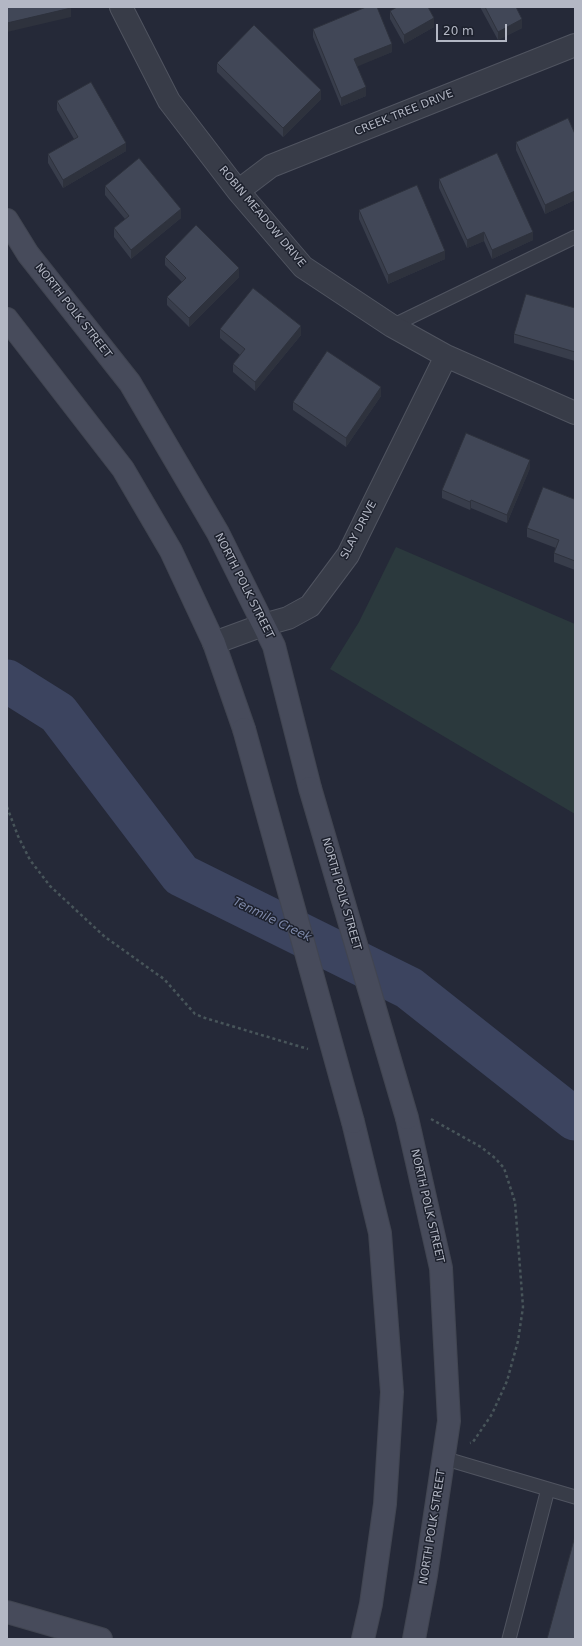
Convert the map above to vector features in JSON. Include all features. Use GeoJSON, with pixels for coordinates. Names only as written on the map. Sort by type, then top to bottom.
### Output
{"type":"FeatureCollection","features":[{"type":"Feature","properties":{"kind":"main road","name":"NORTH POLK STREET"},"geometry":{"type":"LineString","coordinates":[[7,220],[28,254],[130,382],[218,533],[274,646],[310,788],[407,1118],[441,1268],[449,1421],[426,1575],[414,1639]]}},
{"type":"Feature","properties":{"kind":"main road"},"geometry":{"type":"LineString","coordinates":[[7,319],[123,469],[171,551],[214,643],[244,729],[352,1122],[380,1233],[392,1392],[385,1504],[371,1604],[363,1639]]}},
{"type":"Feature","properties":{"kind":"main road"},"geometry":{"type":"LineString","coordinates":[[7,1612],[101,1639]]}},
{"type":"Feature","properties":{"kind":"street","name":"ROBIN MEADOW DRIVE"},"geometry":{"type":"LineString","coordinates":[[121,7],[169,101],[238,191],[303,267],[392,326],[446,356],[575,412]]}},
{"type":"Feature","properties":{"kind":"street","name":"CREEK TREE DRIVE"},"geometry":{"type":"LineString","coordinates":[[238,191],[271,166],[575,45]]}},
{"type":"Feature","properties":{"kind":"street","name":"SLAY DRIVE"},"geometry":{"type":"LineString","coordinates":[[214,643],[263,625],[288,618],[310,606],[348,555],[446,356]]}},
{"type":"Feature","properties":{"kind":"lane"},"geometry":{"type":"LineString","coordinates":[[392,326],[575,237]]}},
{"type":"Feature","properties":{"kind":"lane"},"geometry":{"type":"LineString","coordinates":[[443,1458],[575,1497]]}},
{"type":"Feature","properties":{"kind":"lane"},"geometry":{"type":"LineString","coordinates":[[509,1639],[548,1489]]}},
{"type":"Feature","properties":{"kind":"shaded area"},"geometry":{"type":"Polygon","coordinates":[[[396,547],[575,624],[575,814],[330,669],[359,622],[396,547]]]}},
{"type":"Feature","properties":{"kind":"building"},"geometry":{"type":"Polygon","coordinates":[[[7,7],[70,7],[71,8],[7,23],[7,7]]]}},
{"type":"Feature","properties":{"kind":"building"},"geometry":{"type":"Polygon","coordinates":[[[366,7],[377,7],[392,44],[354,59],[366,87],[341,98],[313,29],[366,7]]]}},
{"type":"Feature","properties":{"kind":"building"},"geometry":{"type":"Polygon","coordinates":[[[397,7],[428,7],[434,18],[404,35],[390,11],[397,7]]]}},
{"type":"Feature","properties":{"kind":"building"},"geometry":{"type":"Polygon","coordinates":[[[485,7],[516,7],[522,19],[498,32],[485,7]]]}},
{"type":"Feature","properties":{"kind":"building"},"geometry":{"type":"Polygon","coordinates":[[[254,25],[321,90],[283,128],[217,63],[254,25]]]}},
{"type":"Feature","properties":{"kind":"building"},"geometry":{"type":"Polygon","coordinates":[[[91,82],[126,143],[63,180],[48,154],[78,137],[57,101],[91,82]]]}},
{"type":"Feature","properties":{"kind":"building"},"geometry":{"type":"Polygon","coordinates":[[[568,118],[575,134],[575,191],[545,205],[516,142],[568,118]]]}},
{"type":"Feature","properties":{"kind":"building"},"geometry":{"type":"Polygon","coordinates":[[[497,153],[533,232],[492,250],[484,232],[467,240],[439,179],[497,153]]]}},
{"type":"Feature","properties":{"kind":"building"},"geometry":{"type":"Polygon","coordinates":[[[139,158],[181,209],[131,250],[114,228],[129,216],[105,186],[139,158]]]}},
{"type":"Feature","properties":{"kind":"building"},"geometry":{"type":"Polygon","coordinates":[[[417,185],[445,251],[388,275],[359,210],[417,185]]]}},
{"type":"Feature","properties":{"kind":"building"},"geometry":{"type":"Polygon","coordinates":[[[196,225],[239,268],[189,318],[167,297],[186,278],[165,257],[196,225]]]}},
{"type":"Feature","properties":{"kind":"building"},"geometry":{"type":"Polygon","coordinates":[[[253,288],[301,326],[255,382],[233,364],[245,349],[220,329],[253,288]]]}},
{"type":"Feature","properties":{"kind":"building"},"geometry":{"type":"Polygon","coordinates":[[[526,294],[575,308],[575,352],[514,334],[526,294]]]}},
{"type":"Feature","properties":{"kind":"building"},"geometry":{"type":"Polygon","coordinates":[[[327,351],[381,387],[346,438],[293,402],[327,351]]]}},
{"type":"Feature","properties":{"kind":"building"},"geometry":{"type":"Polygon","coordinates":[[[466,433],[530,460],[507,515],[442,490],[466,433]]]}},
{"type":"Feature","properties":{"kind":"building"},"geometry":{"type":"Polygon","coordinates":[[[543,487],[574,499],[575,496],[575,561],[554,553],[559,540],[527,528],[543,487]]]}},
{"type":"Feature","properties":{"kind":"building"},"geometry":{"type":"Polygon","coordinates":[[[575,1536],[575,1639],[547,1639],[575,1536]]]}},
{"type":"Feature","properties":{"kind":"waterway","name":"Tenmile Creek"},"geometry":{"type":"LineString","coordinates":[[7,681],[58,713],[181,875],[409,988],[575,1119]]}}]}
